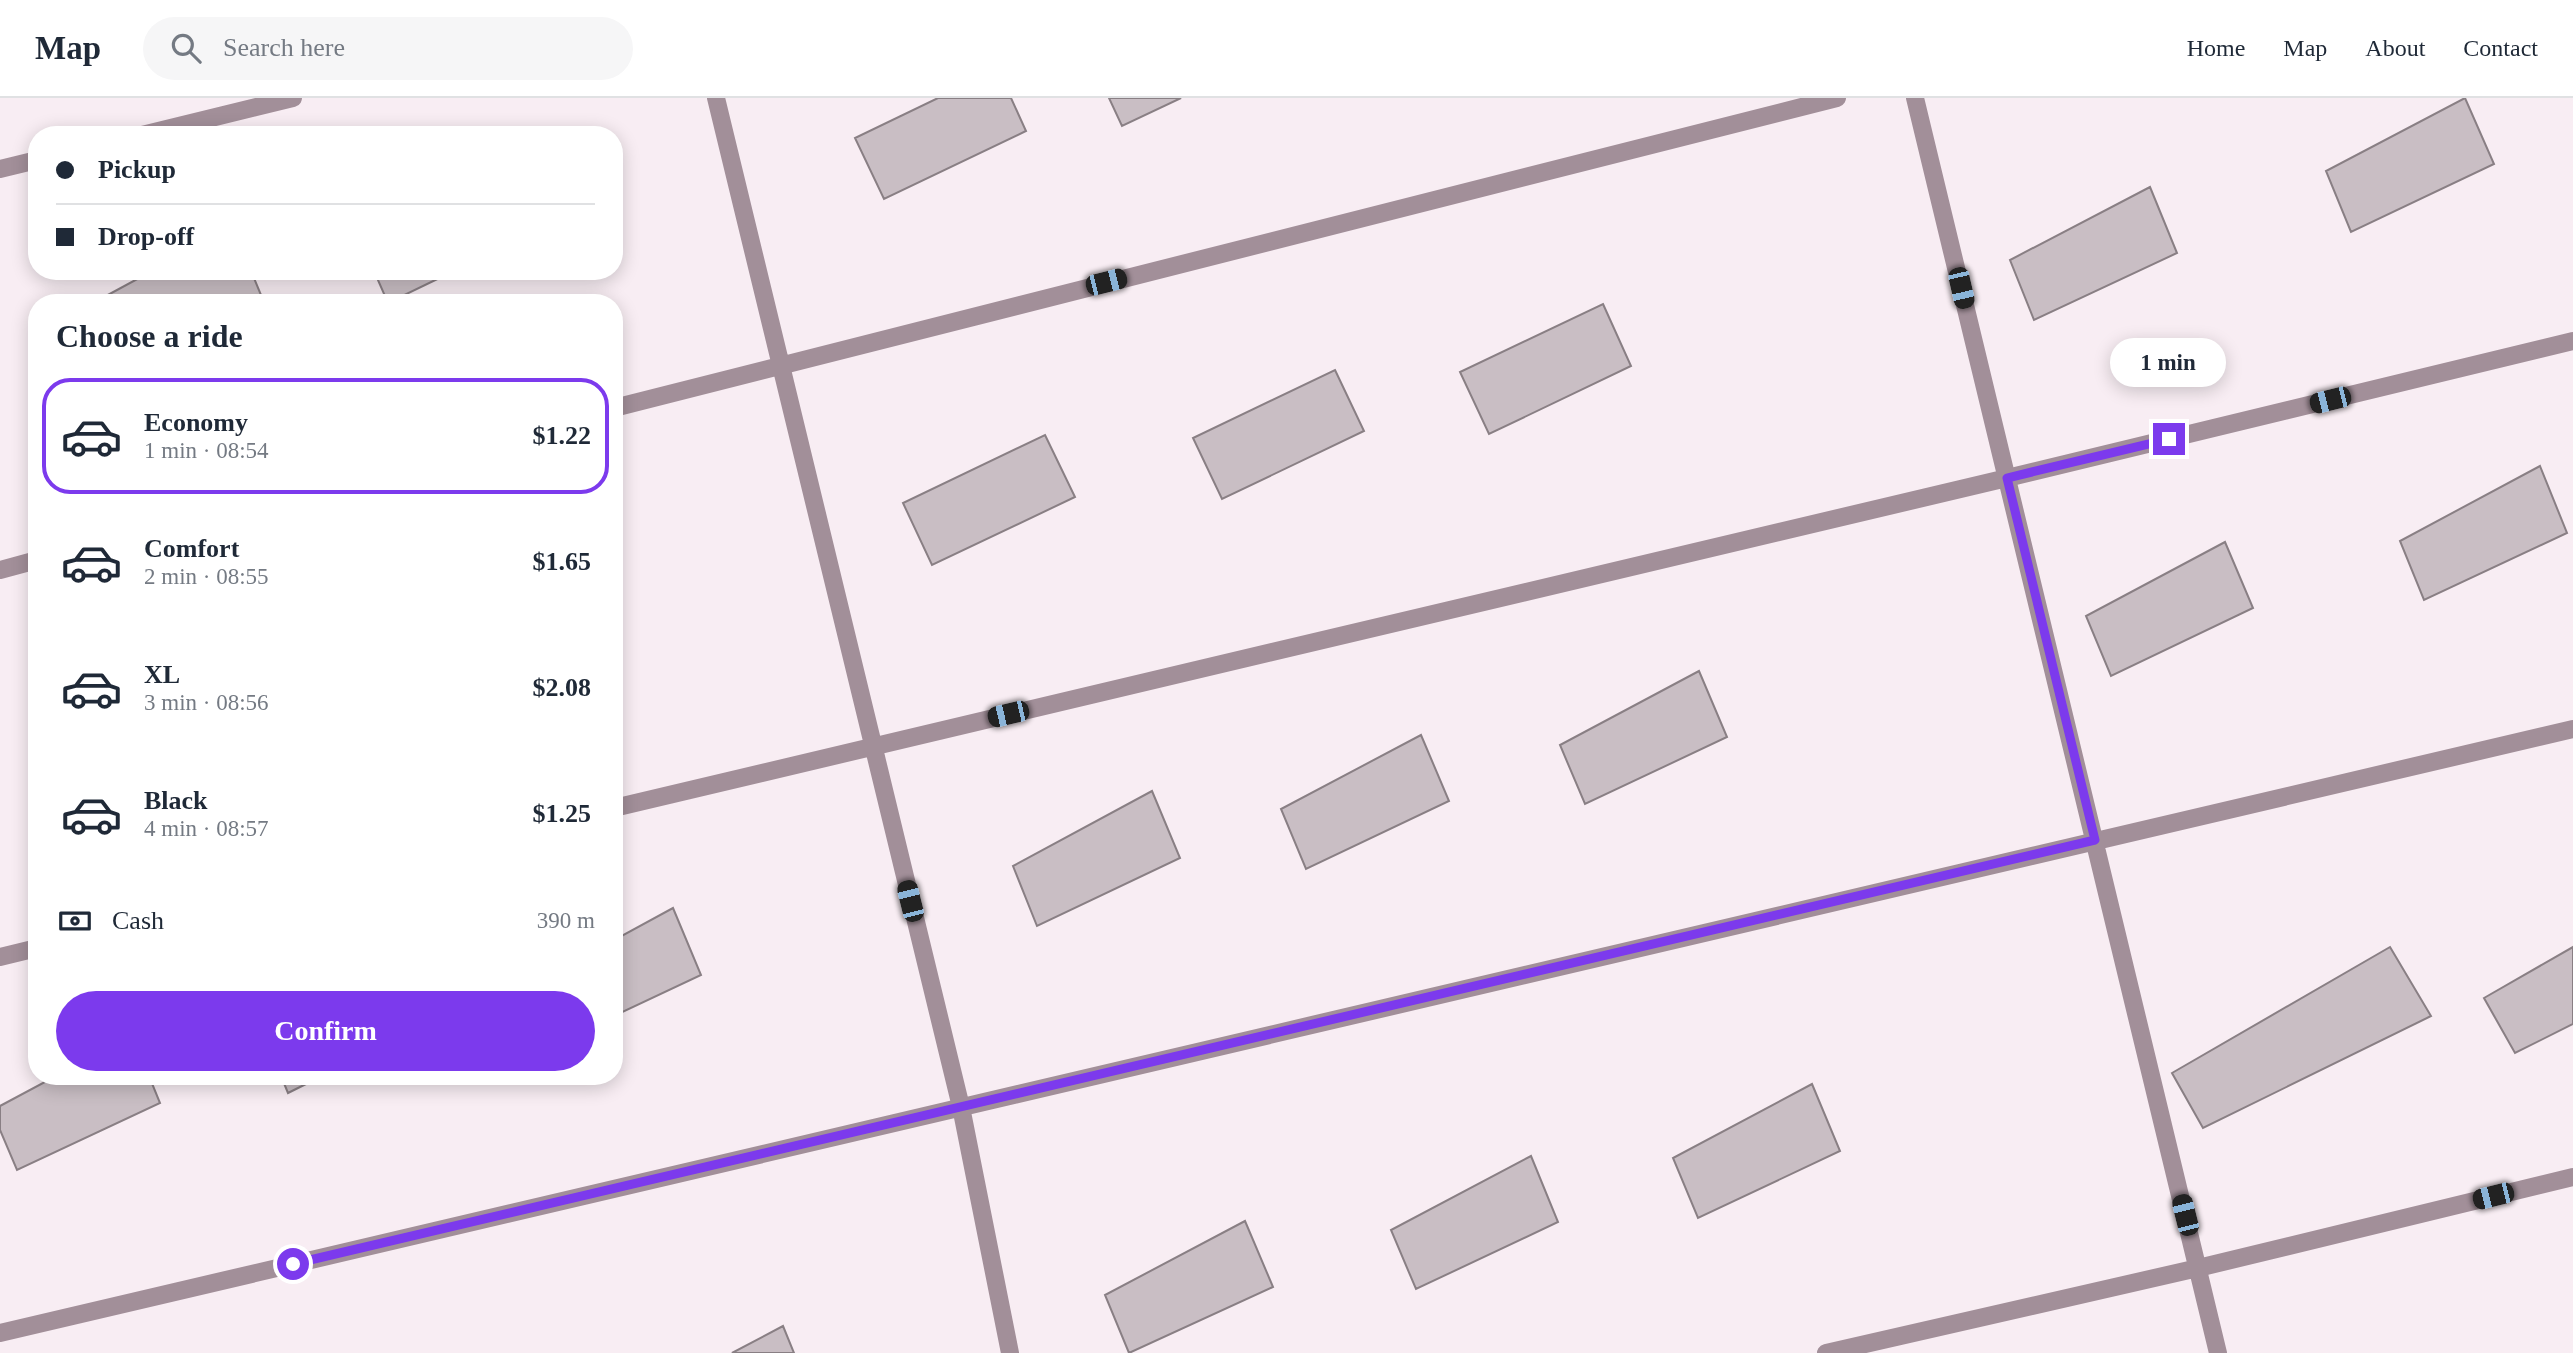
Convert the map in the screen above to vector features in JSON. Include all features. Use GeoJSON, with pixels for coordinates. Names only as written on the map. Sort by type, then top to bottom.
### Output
{"type":"FeatureCollection","features":[{"type":"Feature","properties":{"kind":"street"},"geometry":{"type":"LineString","coordinates":[[179,126],[293,98]]}},
{"type":"Feature","properties":{"kind":"street"},"geometry":{"type":"LineString","coordinates":[[716,98],[961,1107],[1010,1353]]}},
{"type":"Feature","properties":{"kind":"street"},"geometry":{"type":"LineString","coordinates":[[623,406],[1837,98]]}},
{"type":"Feature","properties":{"kind":"street"},"geometry":{"type":"LineString","coordinates":[[1916,98],[2218,1353]]}},
{"type":"Feature","properties":{"kind":"street"},"geometry":{"type":"LineString","coordinates":[[0,169],[28,162]]}},
{"type":"Feature","properties":{"kind":"street"},"geometry":{"type":"LineString","coordinates":[[623,806],[2573,341]]}},
{"type":"Feature","properties":{"kind":"street"},"geometry":{"type":"LineString","coordinates":[[0,570],[28,562]]}},
{"type":"Feature","properties":{"kind":"street"},"geometry":{"type":"LineString","coordinates":[[0,1333],[2573,729]]}},
{"type":"Feature","properties":{"kind":"street"},"geometry":{"type":"LineString","coordinates":[[0,957],[28,950]]}},
{"type":"Feature","properties":{"kind":"street"},"geometry":{"type":"LineString","coordinates":[[1826,1353],[2198,1268],[2573,1177]]}},
{"type":"Feature","properties":{"kind":"building"},"geometry":{"type":"Polygon","coordinates":[[[938,98],[1011,98],[1026,131],[884,199],[855,138],[938,98]]]}},
{"type":"Feature","properties":{"kind":"building"},"geometry":{"type":"Polygon","coordinates":[[[1109,98],[1181,98],[1122,126],[1109,98]]]}},
{"type":"Feature","properties":{"kind":"building"},"geometry":{"type":"Polygon","coordinates":[[[2465,98],[2494,164],[2351,232],[2326,171],[2465,98]]]}},
{"type":"Feature","properties":{"kind":"building"},"geometry":{"type":"Polygon","coordinates":[[[2150,187],[2177,253],[2034,320],[2010,260],[2150,187]]]}},
{"type":"Feature","properties":{"kind":"building"},"geometry":{"type":"Polygon","coordinates":[[[135,280],[255,280],[261,294],[110,294],[135,280]]]}},
{"type":"Feature","properties":{"kind":"building"},"geometry":{"type":"Polygon","coordinates":[[[378,280],[435,280],[407,294],[384,294],[378,280]]]}},
{"type":"Feature","properties":{"kind":"building"},"geometry":{"type":"Polygon","coordinates":[[[1603,304],[1631,366],[1489,434],[1460,372],[1603,304]]]}},
{"type":"Feature","properties":{"kind":"building"},"geometry":{"type":"Polygon","coordinates":[[[1335,370],[1364,431],[1222,499],[1193,438],[1335,370]]]}},
{"type":"Feature","properties":{"kind":"building"},"geometry":{"type":"Polygon","coordinates":[[[1045,435],[1075,497],[932,565],[903,503],[1045,435]]]}},
{"type":"Feature","properties":{"kind":"building"},"geometry":{"type":"Polygon","coordinates":[[[2540,466],[2567,533],[2424,600],[2400,541],[2540,466]]]}},
{"type":"Feature","properties":{"kind":"building"},"geometry":{"type":"Polygon","coordinates":[[[2225,542],[2253,608],[2111,676],[2086,616],[2225,542]]]}},
{"type":"Feature","properties":{"kind":"building"},"geometry":{"type":"Polygon","coordinates":[[[1699,671],[1727,737],[1585,804],[1560,745],[1699,671]]]}},
{"type":"Feature","properties":{"kind":"building"},"geometry":{"type":"Polygon","coordinates":[[[1421,735],[1449,801],[1306,869],[1281,809],[1421,735]]]}},
{"type":"Feature","properties":{"kind":"building"},"geometry":{"type":"Polygon","coordinates":[[[1152,791],[1180,858],[1037,926],[1013,866],[1152,791]]]}},
{"type":"Feature","properties":{"kind":"building"},"geometry":{"type":"Polygon","coordinates":[[[673,908],[701,975],[623,1012],[623,935],[673,908]]]}},
{"type":"Feature","properties":{"kind":"building"},"geometry":{"type":"Polygon","coordinates":[[[2390,947],[2431,1016],[2203,1128],[2172,1073],[2390,947]]]}},
{"type":"Feature","properties":{"kind":"building"},"geometry":{"type":"Polygon","coordinates":[[[2573,947],[2573,1024],[2515,1053],[2484,998],[2573,947]]]}},
{"type":"Feature","properties":{"kind":"building"},"geometry":{"type":"Polygon","coordinates":[[[1812,1084],[1840,1151],[1698,1218],[1673,1158],[1812,1084]]]}},
{"type":"Feature","properties":{"kind":"building"},"geometry":{"type":"Polygon","coordinates":[[[39,1085],[153,1085],[160,1103],[17,1170],[0,1130],[0,1106],[39,1085]]]}},
{"type":"Feature","properties":{"kind":"building"},"geometry":{"type":"Polygon","coordinates":[[[285,1085],[304,1085],[288,1093],[285,1085]]]}},
{"type":"Feature","properties":{"kind":"building"},"geometry":{"type":"Polygon","coordinates":[[[1531,1156],[1558,1222],[1416,1289],[1391,1230],[1531,1156]]]}},
{"type":"Feature","properties":{"kind":"building"},"geometry":{"type":"Polygon","coordinates":[[[1245,1221],[1273,1287],[1129,1353],[1105,1295],[1245,1221]]]}},
{"type":"Feature","properties":{"kind":"building"},"geometry":{"type":"Polygon","coordinates":[[[783,1326],[794,1353],[732,1353],[783,1326]]]}},
{"type":"Feature","properties":{"kind":"route"},"geometry":{"type":"LineString","coordinates":[[293,1264],[2095,840],[2007,478],[2169,439]]}}]}
